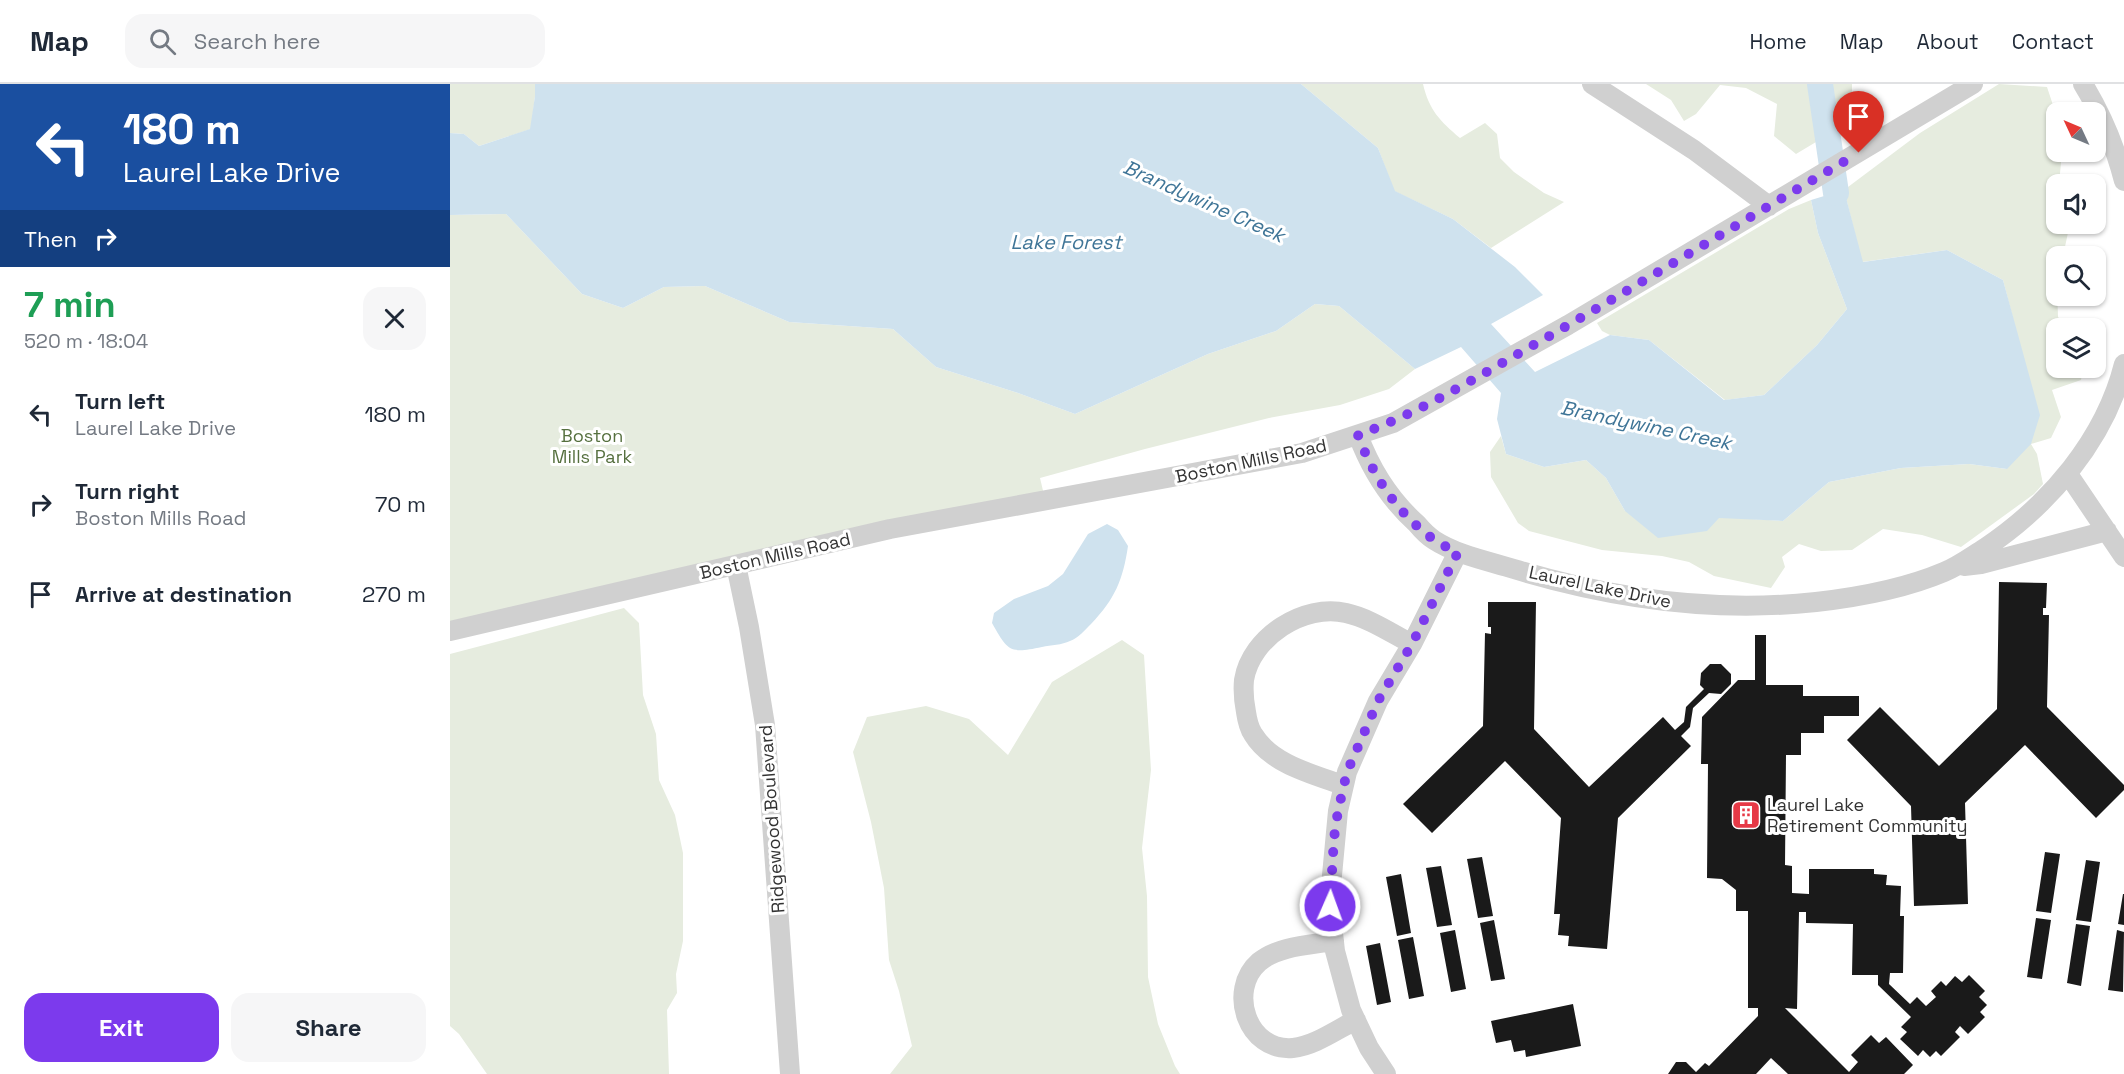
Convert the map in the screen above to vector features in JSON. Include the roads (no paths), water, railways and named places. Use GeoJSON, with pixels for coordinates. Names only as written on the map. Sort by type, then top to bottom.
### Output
{"type":"FeatureCollection","features":[{"type":"Feature","properties":{"kind":"street"},"geometry":{"type":"LineString","coordinates":[[1592,84],[1694,150],[1769,206]]}},
{"type":"Feature","properties":{"kind":"street","name":"Boston Mills Road"},"geometry":{"type":"LineString","coordinates":[[450,630],[890,529],[1302,453],[1393,423],[1568,325],[1973,84]]}},
{"type":"Feature","properties":{"kind":"street"},"geometry":{"type":"LineString","coordinates":[[2083,84],[2102,118],[2117,153],[2124,181]]}},
{"type":"Feature","properties":{"kind":"street","name":"Laurel Lake Drive"},"geometry":{"type":"LineString","coordinates":[[1358,435],[1365,455],[1388,495],[1434,540],[1458,552],[1573,586],[1636,598],[1717,606],[1755,606],[1839,599],[1879,592],[1911,583],[1955,566],[2004,536],[2068,474],[2097,429],[2121,384],[2124,364]]}},
{"type":"Feature","properties":{"kind":"street"},"geometry":{"type":"LineString","coordinates":[[2068,474],[2124,557]]}},
{"type":"Feature","properties":{"kind":"street","name":"Laurel Lake Drive"},"geometry":{"type":"LineString","coordinates":[[1955,566],[1981,564],[2107,531]]}},
{"type":"Feature","properties":{"kind":"street"},"geometry":{"type":"LineString","coordinates":[[1386,1074],[1369,1048],[1356,1020],[1338,967],[1330,906],[1334,838],[1343,786],[1357,747],[1378,701],[1412,644],[1458,552]]}},
{"type":"Feature","properties":{"kind":"street","name":"Ridgewood Boulevard"},"geometry":{"type":"LineString","coordinates":[[736,566],[749,627],[765,725],[790,1074]]}},
{"type":"Feature","properties":{"kind":"street"},"geometry":{"type":"LineString","coordinates":[[1343,786],[1280,759],[1262,745],[1252,733],[1247,720],[1244,680],[1252,659],[1265,641],[1286,625],[1307,615],[1325,611],[1345,612],[1412,644]]}},
{"type":"Feature","properties":{"kind":"street"},"geometry":{"type":"LineString","coordinates":[[1334,941],[1282,951],[1260,961],[1245,982],[1242,1001],[1244,1012],[1259,1036],[1267,1042],[1284,1048],[1308,1044],[1356,1020]]}},
{"type":"Feature","properties":{"kind":"water","name":"Lake Forest"},"geometry":{"type":"Polygon","coordinates":[[[535,84],[1301,84],[1378,148],[1395,191],[1453,219],[1515,267],[1543,295],[1491,324],[1535,372],[1610,335],[1649,340],[1724,400],[1764,395],[1817,345],[1847,309],[1818,233],[1811,200],[1844,190],[1863,262],[1947,250],[2003,280],[2040,415],[2031,444],[2007,469],[1969,464],[1901,468],[1829,482],[1783,521],[1719,518],[1707,531],[1658,538],[1625,511],[1606,478],[1586,460],[1544,467],[1506,454],[1497,419],[1501,393],[1461,347],[1415,369],[1339,306],[1315,304],[1276,331],[1208,354],[1075,414],[936,367],[893,329],[789,322],[705,286],[664,287],[623,308],[582,294],[506,214],[450,215],[450,133],[464,134],[479,146],[530,129],[535,84]]]}},
{"type":"Feature","properties":{"kind":"water"},"geometry":{"type":"Polygon","coordinates":[[[1107,524],[1118,530],[1128,546],[1117,588],[1099,615],[1081,634],[1067,642],[1023,650],[1016,650],[1006,645],[992,623],[994,613],[1014,599],[1048,586],[1063,574],[1088,534],[1107,524]]]}},
{"type":"Feature","properties":{"kind":"waterway"},"geometry":{"type":"LineString","coordinates":[[1820,84],[1836,193]]}},
{"type":"Feature","properties":{"kind":"place","name":"Laurel Lake Retirement Community"},"geometry":{"type":"Point","coordinates":[1746,815]}},
{"type":"Feature","properties":{"kind":"water label","name":"Brandywine Creek"},"geometry":{"type":"Point","coordinates":[1204,201]}},
{"type":"Feature","properties":{"kind":"water label","name":"Brandywine Creek"},"geometry":{"type":"Point","coordinates":[1646,425]}},
{"type":"Feature","properties":{"kind":"park label","name":"Boston Mills Park"},"geometry":{"type":"Point","coordinates":[592,446]}}]}
